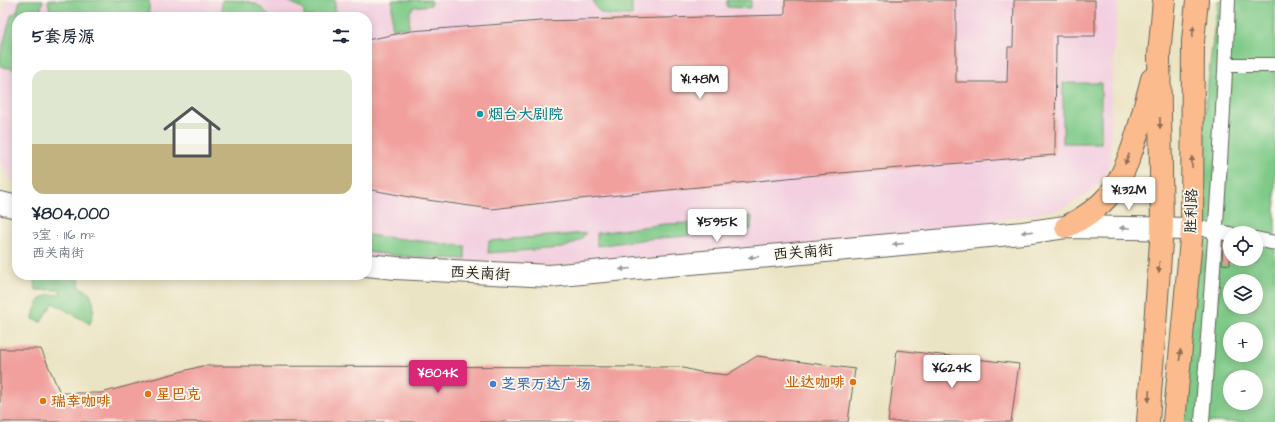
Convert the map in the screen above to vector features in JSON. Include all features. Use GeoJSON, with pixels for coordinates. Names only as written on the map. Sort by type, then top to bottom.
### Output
{"type":"FeatureCollection","features":[{"type":"Feature","properties":{"kind":"main road","name":"胜利路"},"geometry":{"type":"LineString","coordinates":[[1148,422],[1162,228],[1159,55],[1164,0]]}},
{"type":"Feature","properties":{"kind":"main road","name":"胜利路"},"geometry":{"type":"LineString","coordinates":[[1174,422],[1192,229],[1193,40],[1196,0]]}},
{"type":"Feature","properties":{"kind":"main road"},"geometry":{"type":"LineString","coordinates":[[1066,228],[1084,218],[1099,206],[1110,194],[1122,174],[1139,126],[1159,55]]}},
{"type":"Feature","properties":{"kind":"street"},"geometry":{"type":"LineString","coordinates":[[1202,422],[1216,231],[1226,65],[1228,0]]}},
{"type":"Feature","properties":{"kind":"street"},"geometry":{"type":"LineString","coordinates":[[1226,65],[1275,65]]}},
{"type":"Feature","properties":{"kind":"street"},"geometry":{"type":"LineString","coordinates":[[0,203],[12,206]]}},
{"type":"Feature","properties":{"kind":"street","name":"西关南街"},"geometry":{"type":"LineString","coordinates":[[372,266],[549,276],[1066,228],[1192,229]]}},
{"type":"Feature","properties":{"kind":"street"},"geometry":{"type":"LineString","coordinates":[[1192,229],[1223,232]]}},
{"type":"Feature","properties":{"kind":"street"},"geometry":{"type":"LineString","coordinates":[[1263,240],[1275,243]]}},
{"type":"Feature","properties":{"kind":"shaded area"},"geometry":{"type":"Polygon","coordinates":[[[6,0],[1118,0],[1112,75],[1110,159],[1106,173],[1092,191],[1061,209],[918,236],[567,266],[372,258],[372,12],[12,12],[12,181],[0,161],[0,24],[6,0]]]}},
{"type":"Feature","properties":{"kind":"green space"},"geometry":{"type":"Polygon","coordinates":[[[20,0],[43,0],[40,12],[17,12],[20,0]]]}},
{"type":"Feature","properties":{"kind":"green space"},"geometry":{"type":"Polygon","coordinates":[[[48,0],[149,0],[149,12],[50,12],[48,0]]]}},
{"type":"Feature","properties":{"kind":"green space"},"geometry":{"type":"Polygon","coordinates":[[[222,0],[237,0],[255,4],[266,12],[222,12],[222,0]]]}},
{"type":"Feature","properties":{"kind":"green space"},"geometry":{"type":"Polygon","coordinates":[[[286,0],[335,0],[335,12],[304,12],[300,7],[286,0]]]}},
{"type":"Feature","properties":{"kind":"green space"},"geometry":{"type":"Polygon","coordinates":[[[392,0],[431,0],[431,5],[414,7],[410,12],[409,28],[392,28],[392,0]]]}},
{"type":"Feature","properties":{"kind":"green space"},"geometry":{"type":"Polygon","coordinates":[[[593,0],[632,0],[632,15],[614,16],[603,14],[595,6],[593,0]]]}},
{"type":"Feature","properties":{"kind":"green space"},"geometry":{"type":"Polygon","coordinates":[[[727,0],[751,0],[751,8],[727,7],[727,0]]]}},
{"type":"Feature","properties":{"kind":"green space"},"geometry":{"type":"Polygon","coordinates":[[[1218,0],[1275,0],[1275,422],[1180,422],[1196,211],[1218,0]]]}},
{"type":"Feature","properties":{"kind":"green space"},"geometry":{"type":"Polygon","coordinates":[[[11,15],[12,69],[0,66],[0,57],[11,15]]]}},
{"type":"Feature","properties":{"kind":"green space"},"geometry":{"type":"Polygon","coordinates":[[[1063,83],[1101,83],[1101,143],[1063,143],[1063,83]]]}},
{"type":"Feature","properties":{"kind":"green space"},"geometry":{"type":"Polygon","coordinates":[[[752,216],[751,229],[716,231],[716,218],[752,216]]]}},
{"type":"Feature","properties":{"kind":"green space"},"geometry":{"type":"Polygon","coordinates":[[[689,223],[689,236],[647,239],[597,246],[597,233],[665,224],[689,223]]]}},
{"type":"Feature","properties":{"kind":"green space"},"geometry":{"type":"Polygon","coordinates":[[[586,233],[579,241],[563,248],[488,253],[489,241],[586,233]]]}},
{"type":"Feature","properties":{"kind":"green space"},"geometry":{"type":"Polygon","coordinates":[[[372,236],[465,246],[465,259],[400,256],[372,253],[372,236]]]}},
{"type":"Feature","properties":{"kind":"green space"},"geometry":{"type":"Polygon","coordinates":[[[35,280],[79,280],[79,287],[89,293],[92,297],[93,313],[90,324],[53,303],[41,322],[33,319],[34,312],[42,299],[48,295],[61,294],[60,290],[36,290],[35,280]]]}},
{"type":"Feature","properties":{"kind":"building"},"geometry":{"type":"Polygon","coordinates":[[[785,0],[956,0],[956,82],[1007,82],[1008,47],[1013,47],[1014,0],[1095,0],[1095,36],[1056,36],[1055,155],[817,175],[492,209],[420,199],[372,190],[372,39],[411,31],[541,21],[785,15],[785,0]]]}},
{"type":"Feature","properties":{"kind":"building"},"geometry":{"type":"Polygon","coordinates":[[[1223,241],[1223,264],[1222,264],[1223,241]]]}},
{"type":"Feature","properties":{"kind":"building","name":"芝罘万达广场"},"geometry":{"type":"Polygon","coordinates":[[[0,349],[41,349],[60,393],[101,393],[202,366],[679,367],[700,372],[727,375],[757,356],[855,369],[848,422],[0,422],[0,349]]]}},
{"type":"Feature","properties":{"kind":"building"},"geometry":{"type":"Polygon","coordinates":[[[897,350],[1019,364],[1011,422],[888,422],[897,350]]]}},
{"type":"Feature","properties":{"kind":"place","name":"烟台大剧院"},"geometry":{"type":"Point","coordinates":[480,114]}},
{"type":"Feature","properties":{"kind":"place","name":"业达咖啡"},"geometry":{"type":"Point","coordinates":[853,382]}},
{"type":"Feature","properties":{"kind":"place","name":"芝罘万达广场"},"geometry":{"type":"Point","coordinates":[493,384]}},
{"type":"Feature","properties":{"kind":"place","name":"星巴克"},"geometry":{"type":"Point","coordinates":[148,394]}},
{"type":"Feature","properties":{"kind":"place","name":"瑞幸咖啡"},"geometry":{"type":"Point","coordinates":[43,401]}}]}
